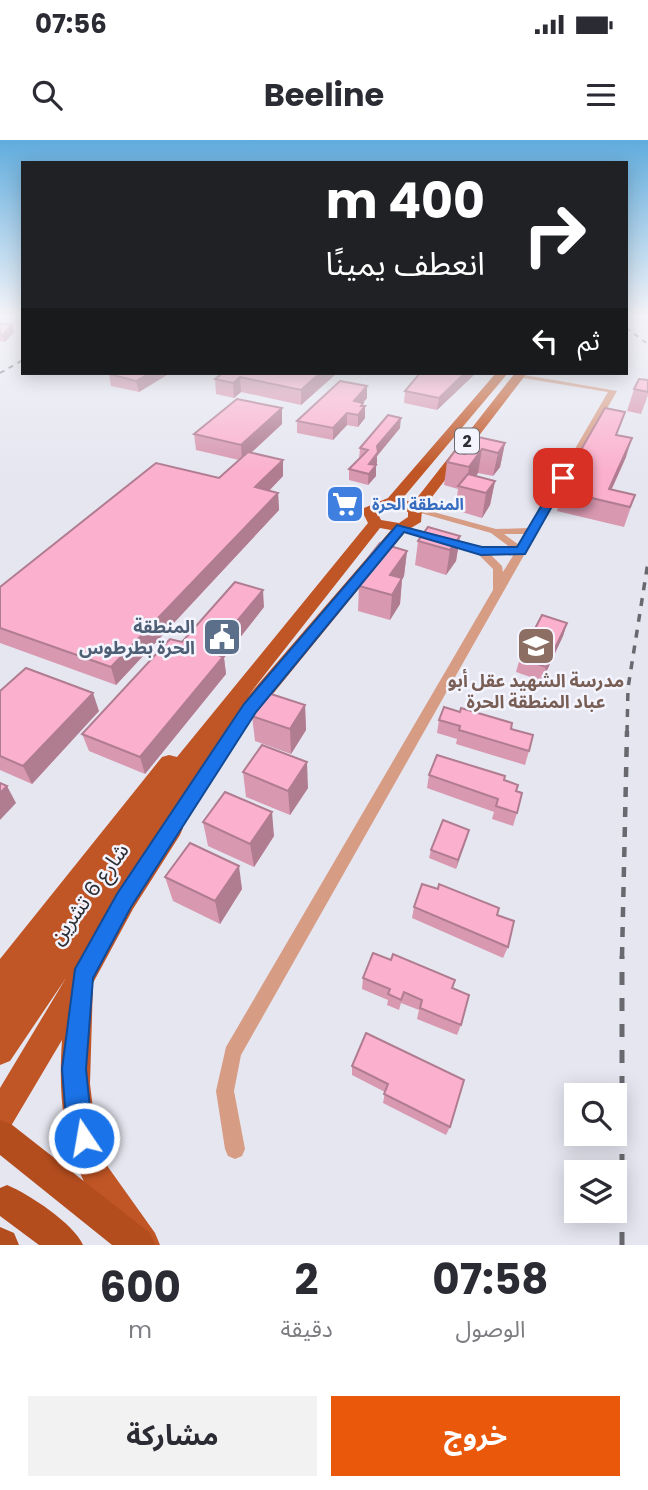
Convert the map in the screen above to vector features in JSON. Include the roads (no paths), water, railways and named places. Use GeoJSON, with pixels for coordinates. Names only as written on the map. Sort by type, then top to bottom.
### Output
{"type":"FeatureCollection","features":[{"type":"Feature","properties":{"kind":"highway"},"geometry":{"type":"LineString","coordinates":[[0,1135],[140,1245]]}},
{"type":"Feature","properties":{"kind":"highway"},"geometry":{"type":"LineString","coordinates":[[7,1201],[66,1245]]}},
{"type":"Feature","properties":{"kind":"main road"},"geometry":{"type":"LineString","coordinates":[[393,502],[500,375]]}},
{"type":"Feature","properties":{"kind":"main road","name":"2"},"geometry":{"type":"LineString","coordinates":[[415,510],[526,375]]}},
{"type":"Feature","properties":{"kind":"main road"},"geometry":{"type":"LineString","coordinates":[[0,1115],[34,1063],[124,901],[241,705],[401,528],[416,519],[415,510],[393,502],[378,504],[369,511],[376,523],[401,528]]}},
{"type":"Feature","properties":{"kind":"main road"},"geometry":{"type":"LineString","coordinates":[[185,774],[241,705],[376,523]]}},
{"type":"Feature","properties":{"kind":"main road"},"geometry":{"type":"LineString","coordinates":[[0,980],[168,765],[211,717],[241,705]]}},
{"type":"Feature","properties":{"kind":"main road","name":"شارع 6 تشرين"},"geometry":{"type":"LineString","coordinates":[[0,1017],[185,774]]}},
{"type":"Feature","properties":{"kind":"main road","name":"شارع 6 تشرين"},"geometry":{"type":"LineString","coordinates":[[0,1051],[185,774]]}},
{"type":"Feature","properties":{"kind":"main road"},"geometry":{"type":"LineString","coordinates":[[83,976],[74,1069],[78,1118],[96,1176],[140,1245]]}},
{"type":"Feature","properties":{"kind":"street"},"geometry":{"type":"LineString","coordinates":[[234,1149],[225,1091],[232,1053],[612,391],[526,375]]}},
{"type":"Feature","properties":{"kind":"street"},"geometry":{"type":"LineString","coordinates":[[415,510],[494,531],[532,531]]}},
{"type":"Feature","properties":{"kind":"street"},"geometry":{"type":"LineString","coordinates":[[401,528],[481,551],[521,551]]}},
{"type":"Feature","properties":{"kind":"street"},"geometry":{"type":"LineString","coordinates":[[494,531],[521,551]]}},
{"type":"Feature","properties":{"kind":"street"},"geometry":{"type":"LineString","coordinates":[[481,551],[498,568],[498,590]]}},
{"type":"Feature","properties":{"kind":"railway"},"geometry":{"type":"LineString","coordinates":[[0,373],[10,368]]}},
{"type":"Feature","properties":{"kind":"railway"},"geometry":{"type":"LineString","coordinates":[[627,733],[628,688],[648,562]]}},
{"type":"Feature","properties":{"kind":"railway"},"geometry":{"type":"LineString","coordinates":[[622,957],[627,731]]}},
{"type":"Feature","properties":{"kind":"railway"},"geometry":{"type":"LineString","coordinates":[[622,957],[622,1245]]}},
{"type":"Feature","properties":{"kind":"place","name":"المنطقة الحرة"},"geometry":{"type":"Point","coordinates":[345,504]}},
{"type":"Feature","properties":{"kind":"place","name":"المنطقة الحرة بطرطوس"},"geometry":{"type":"Point","coordinates":[222,637]}},
{"type":"Feature","properties":{"kind":"place","name":"مدرسة الشهيد عقل أبو عباد المنطقة الحرة"},"geometry":{"type":"Point","coordinates":[536,646]}}]}
